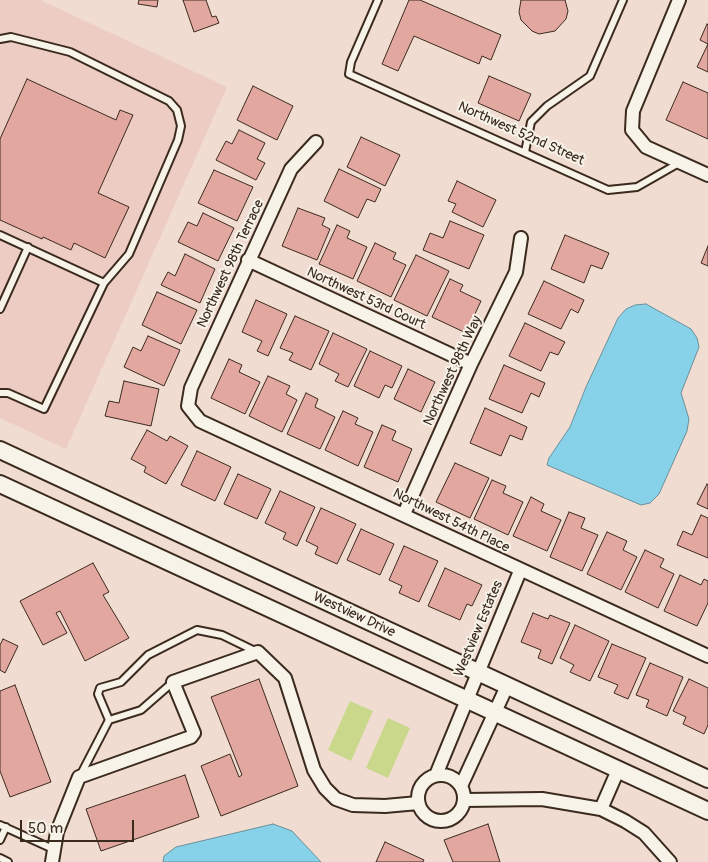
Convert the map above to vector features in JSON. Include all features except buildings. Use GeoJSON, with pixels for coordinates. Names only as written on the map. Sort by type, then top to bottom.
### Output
{"type":"FeatureCollection","features":[{"type":"Feature","properties":{"kind":"street"},"geometry":{"type":"LineString","coordinates":[[679,0],[633,111],[632,130],[646,147],[708,175]]}},
{"type":"Feature","properties":{"kind":"street","name":"Northwest 98th Terrace"},"geometry":{"type":"LineString","coordinates":[[188,406],[192,388],[248,260],[291,169],[316,142]]}},
{"type":"Feature","properties":{"kind":"street","name":"Northwest 98th Way"},"geometry":{"type":"LineString","coordinates":[[404,514],[471,364],[516,272],[521,238]]}},
{"type":"Feature","properties":{"kind":"street","name":"Northwest 53rd Court"},"geometry":{"type":"LineString","coordinates":[[248,260],[471,364]]}},
{"type":"Feature","properties":{"kind":"street","name":"Northwest 54th Place"},"geometry":{"type":"LineString","coordinates":[[188,406],[200,422],[404,514],[520,571],[707,654]]}},
{"type":"Feature","properties":{"kind":"street","name":"Westview Drive"},"geometry":{"type":"LineString","coordinates":[[0,450],[708,779]]}},
{"type":"Feature","properties":{"kind":"street","name":"Westview Drive"},"geometry":{"type":"LineString","coordinates":[[0,484],[708,811]]}},
{"type":"Feature","properties":{"kind":"street","name":"Westview Estates"},"geometry":{"type":"LineString","coordinates":[[436,775],[520,571]]}},
{"type":"Feature","properties":{"kind":"street"},"geometry":{"type":"LineString","coordinates":[[52,862],[53,849],[66,806],[80,777],[191,737],[194,733],[173,682],[258,652],[285,678],[314,770],[325,788],[336,799],[353,805],[385,806],[418,802]]}},
{"type":"Feature","properties":{"kind":"street"},"geometry":{"type":"LineString","coordinates":[[461,786],[507,686]]}},
{"type":"Feature","properties":{"kind":"street"},"geometry":{"type":"LineString","coordinates":[[601,809],[618,770]]}},
{"type":"Feature","properties":{"kind":"street"},"geometry":{"type":"LineString","coordinates":[[436,775],[450,777],[461,786],[465,800],[459,814],[447,821],[432,820],[425,816],[418,802],[418,795],[424,782],[436,775]]}},
{"type":"Feature","properties":{"kind":"street"},"geometry":{"type":"LineString","coordinates":[[465,800],[542,799],[601,809],[644,833],[670,862]]}},
{"type":"Feature","properties":{"kind":"lane","name":"Northwest 52nd Street"},"geometry":{"type":"LineString","coordinates":[[378,0],[351,62],[349,74],[608,190],[637,187],[680,162]]}},
{"type":"Feature","properties":{"kind":"lane"},"geometry":{"type":"LineString","coordinates":[[525,152],[531,122],[547,106],[590,76],[624,0]]}},
{"type":"Feature","properties":{"kind":"lane"},"geometry":{"type":"LineString","coordinates":[[0,39],[11,37],[70,52],[169,101],[177,110],[181,126],[178,140],[129,254],[104,283],[44,409],[8,393],[0,393]]}},
{"type":"Feature","properties":{"kind":"lane"},"geometry":{"type":"LineString","coordinates":[[0,235],[104,283]]}},
{"type":"Feature","properties":{"kind":"lane"},"geometry":{"type":"LineString","coordinates":[[0,309],[28,247]]}},
{"type":"Feature","properties":{"kind":"lane"},"geometry":{"type":"LineString","coordinates":[[109,720],[98,694],[100,688],[121,682],[148,656],[191,632],[197,630],[222,635],[258,652]]}},
{"type":"Feature","properties":{"kind":"lane"},"geometry":{"type":"LineString","coordinates":[[80,777],[109,720],[141,710],[173,682]]}},
{"type":"Feature","properties":{"kind":"lane"},"geometry":{"type":"LineString","coordinates":[[0,840],[3,826],[53,849]]}},
{"type":"Feature","properties":{"kind":"lane"},"geometry":{"type":"LineString","coordinates":[[0,858],[8,862]]}},
{"type":"Feature","properties":{"kind":"shaded area"},"geometry":{"type":"Polygon","coordinates":[[[0,0],[40,0],[227,87],[66,449],[0,418],[0,0]]]}},
{"type":"Feature","properties":{"kind":"green space"},"geometry":{"type":"Polygon","coordinates":[[[350,701],[373,711],[351,761],[328,750],[350,701]]]}},
{"type":"Feature","properties":{"kind":"green space"},"geometry":{"type":"Polygon","coordinates":[[[388,718],[410,728],[388,778],[366,768],[388,718]]]}},
{"type":"Feature","properties":{"kind":"water"},"geometry":{"type":"Polygon","coordinates":[[[646,304],[691,329],[697,338],[699,347],[681,393],[689,419],[687,431],[659,494],[650,503],[641,505],[547,465],[549,458],[570,427],[618,318],[626,309],[635,305],[646,304]]]}},
{"type":"Feature","properties":{"kind":"water"},"geometry":{"type":"Polygon","coordinates":[[[273,824],[292,831],[321,862],[163,862],[164,856],[176,847],[273,824]]]}}]}
